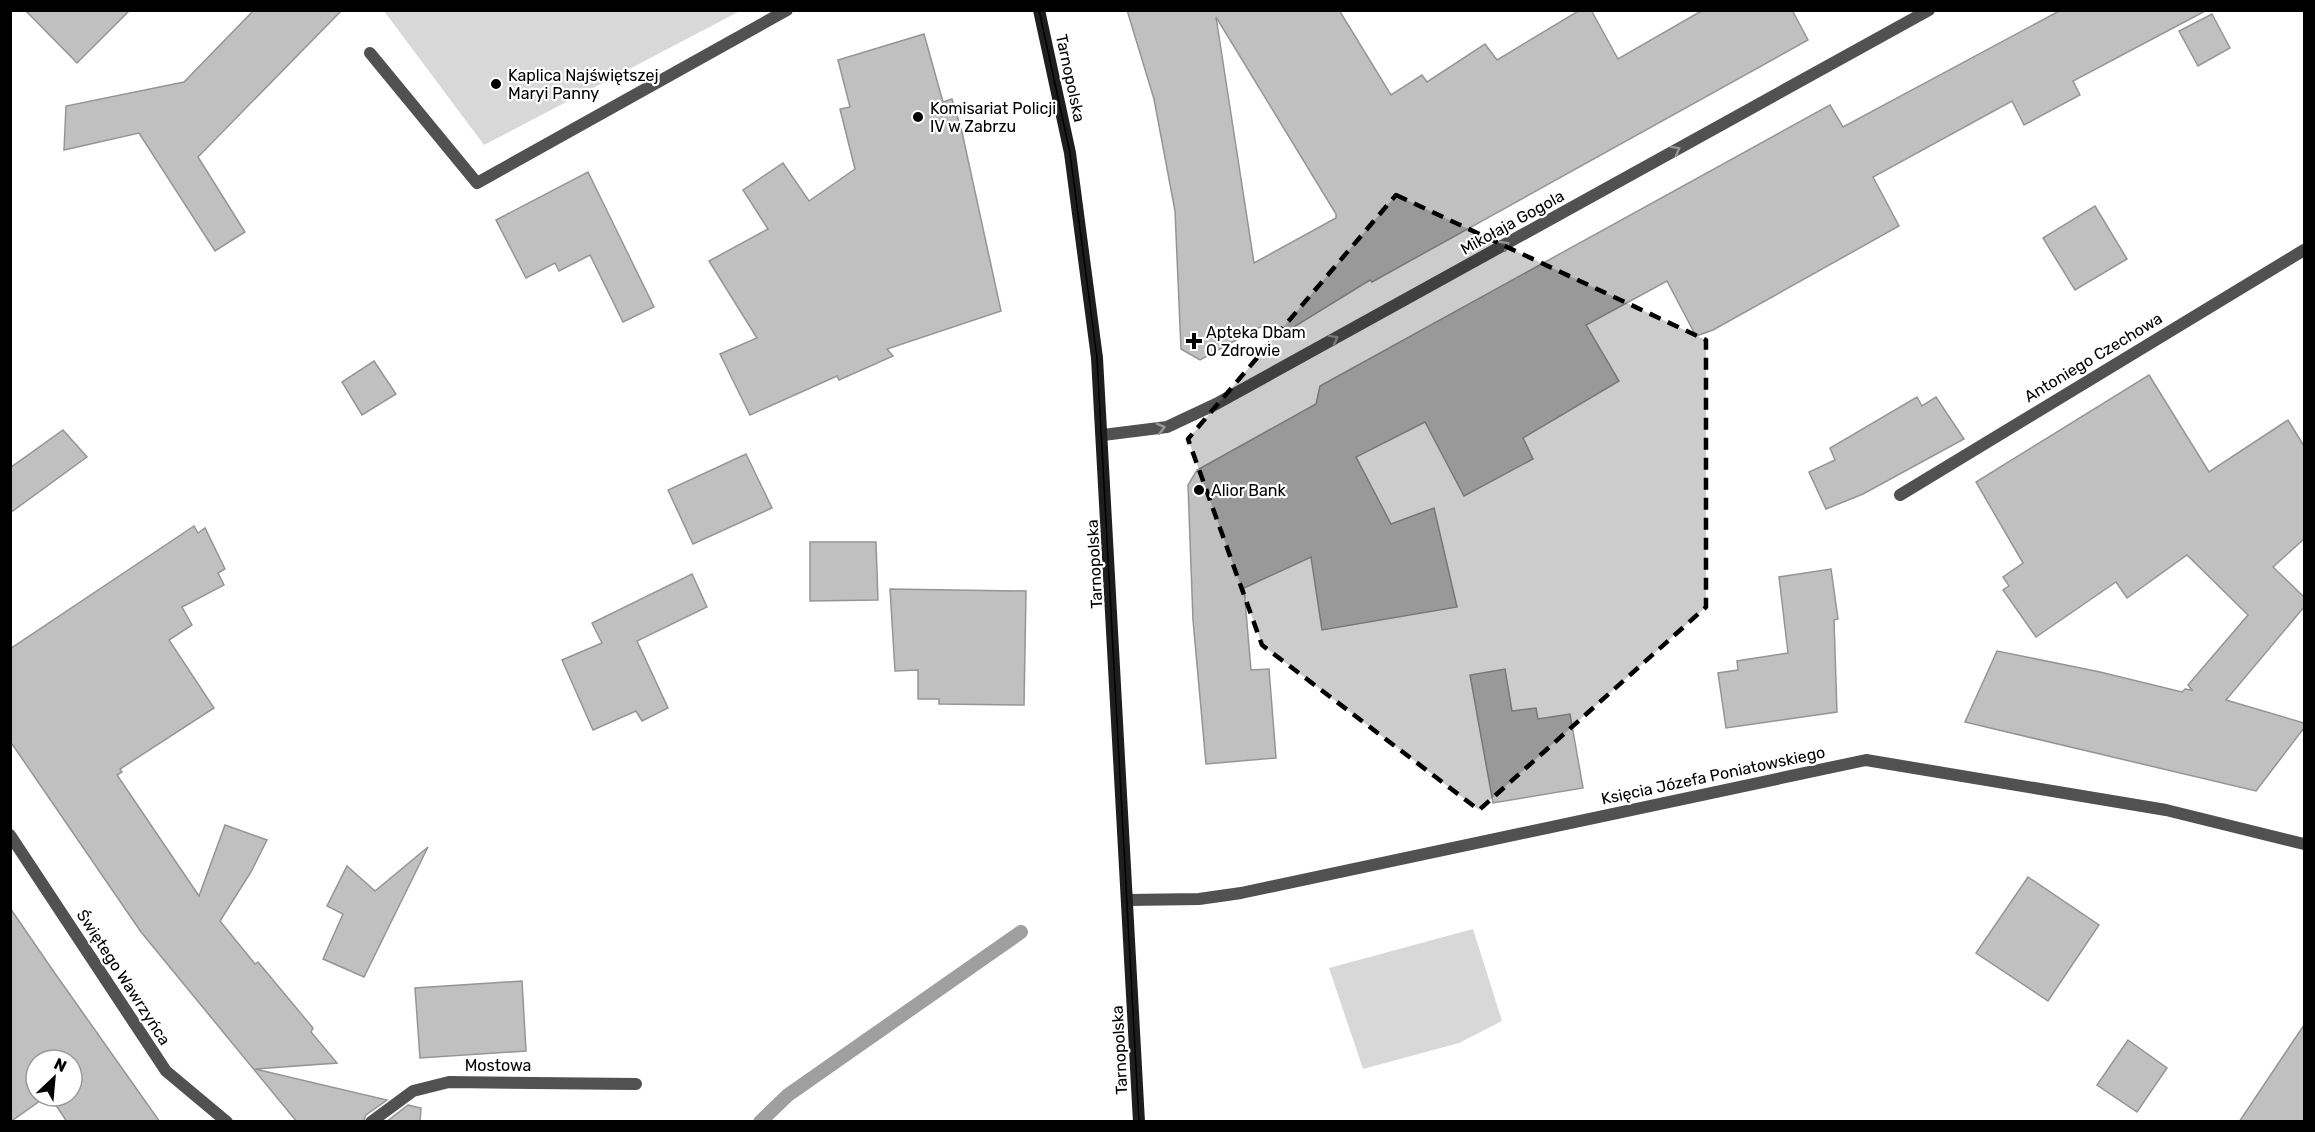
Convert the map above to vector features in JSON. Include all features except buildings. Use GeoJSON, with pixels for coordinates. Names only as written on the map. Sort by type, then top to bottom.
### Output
{"type":"FeatureCollection","features":[{"type":"Feature","properties":{"kind":"main road","name":"Tarnopolska"},"geometry":{"type":"LineString","coordinates":[[1039,10],[1070,153],[1088,276],[1103,435],[1138,1122]]}},
{"type":"Feature","properties":{"kind":"street"},"geometry":{"type":"LineString","coordinates":[[370,53],[477,183],[788,10]]}},
{"type":"Feature","properties":{"kind":"street","name":"Mikołaja Gogola"},"geometry":{"type":"LineString","coordinates":[[1103,435],[1167,427],[1216,404],[1929,10]]}},
{"type":"Feature","properties":{"kind":"street","name":"Antoniego Czechowa"},"geometry":{"type":"LineString","coordinates":[[1900,495],[2304,250]]}},
{"type":"Feature","properties":{"kind":"street","name":"Księcia Józefa Poniatowskiego"},"geometry":{"type":"LineString","coordinates":[[1128,900],[1199,899],[1241,893],[1866,760],[2166,810],[2304,844]]}},
{"type":"Feature","properties":{"kind":"street","name":"Świętego Wawrzyńca"},"geometry":{"type":"LineString","coordinates":[[10,835],[166,1071],[227,1122]]}},
{"type":"Feature","properties":{"kind":"street","name":"Mostowa"},"geometry":{"type":"LineString","coordinates":[[371,1122],[413,1090],[449,1082],[636,1084]]}},
{"type":"Feature","properties":{"kind":"highlighted area"},"geometry":{"type":"Polygon","coordinates":[[[1396,195],[1706,340],[1706,607],[1479,810],[1262,645],[1188,439],[1396,195]]]}},
{"type":"Feature","properties":{"kind":"shaded area"},"geometry":{"type":"Polygon","coordinates":[[[384,11],[740,11],[484,145],[384,11]]]}},
{"type":"Feature","properties":{"kind":"shaded area"},"geometry":{"type":"Polygon","coordinates":[[[1473,929],[1502,1021],[1459,1043],[1363,1069],[1329,968],[1473,929]]]}},
{"type":"Feature","properties":{"kind":"waterway"},"geometry":{"type":"LineString","coordinates":[[760,1122],[788,1095],[1021,932]]}},
{"type":"Feature","properties":{"kind":"tram line"},"geometry":{"type":"LineString","coordinates":[[1039,10],[1070,153],[1097,358],[1139,1122]]}},
{"type":"Feature","properties":{"kind":"place","name":"Kaplica Najświętszej Maryi Panny"},"geometry":{"type":"Point","coordinates":[496,84]}},
{"type":"Feature","properties":{"kind":"place","name":"Komisariat Policji IV w Zabrzu"},"geometry":{"type":"Point","coordinates":[918,117]}},
{"type":"Feature","properties":{"kind":"place","name":"Apteka Dbam O Zdrowie"},"geometry":{"type":"Point","coordinates":[1194,341]}},
{"type":"Feature","properties":{"kind":"place","name":"Alior Bank"},"geometry":{"type":"Point","coordinates":[1199,490]}}]}
